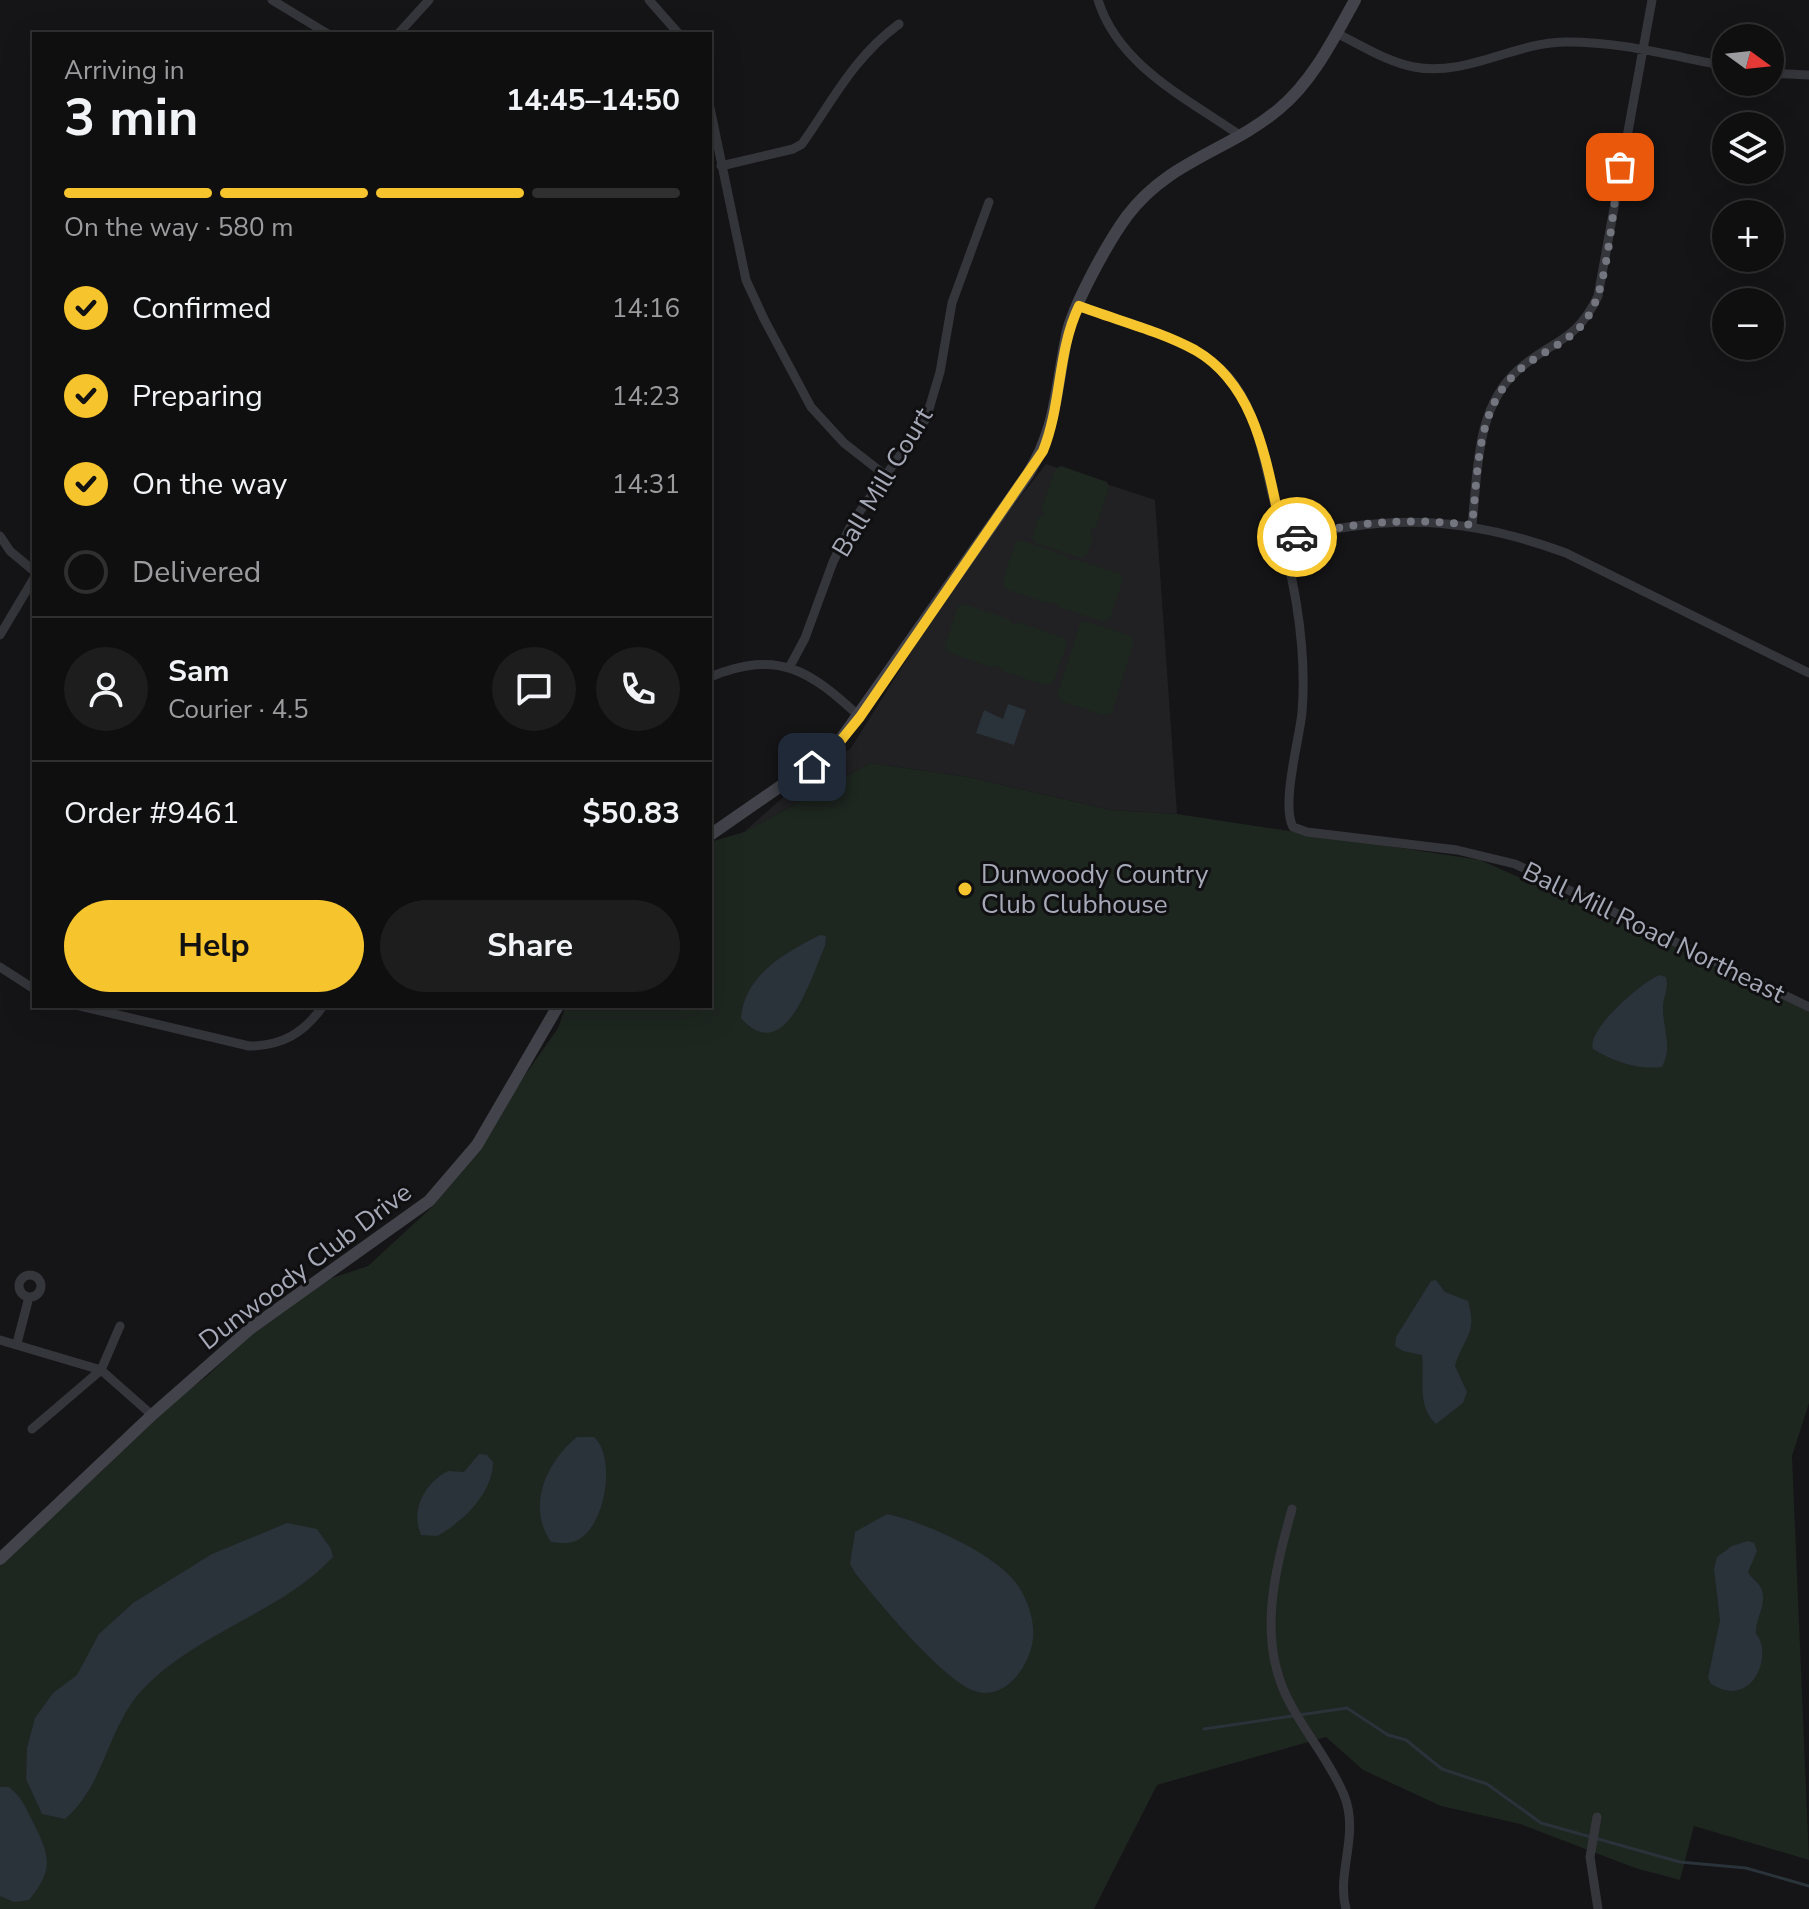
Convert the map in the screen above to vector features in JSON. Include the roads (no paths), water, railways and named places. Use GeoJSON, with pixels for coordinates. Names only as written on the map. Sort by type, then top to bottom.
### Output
{"type":"FeatureCollection","features":[{"type":"Feature","properties":{"kind":"street"},"geometry":{"type":"LineString","coordinates":[[272,0],[325,32]]}},
{"type":"Feature","properties":{"kind":"street"},"geometry":{"type":"LineString","coordinates":[[400,32],[429,0]]}},
{"type":"Feature","properties":{"kind":"street"},"geometry":{"type":"LineString","coordinates":[[649,0],[677,32]]}},
{"type":"Feature","properties":{"kind":"street"},"geometry":{"type":"LineString","coordinates":[[1098,0],[1116,37],[1136,62],[1238,134]]}},
{"type":"Feature","properties":{"kind":"street"},"geometry":{"type":"LineString","coordinates":[[712,834],[834,749],[860,717],[1043,451],[1054,418],[1067,336],[1113,237],[1149,192],[1176,169],[1238,134],[1293,97],[1355,0]]}},
{"type":"Feature","properties":{"kind":"street"},"geometry":{"type":"LineString","coordinates":[[1472,525],[1483,433],[1494,400],[1519,369],[1575,332],[1598,296],[1640,50],[1652,0]]}},
{"type":"Feature","properties":{"kind":"street"},"geometry":{"type":"LineString","coordinates":[[721,166],[802,144],[839,83],[860,58],[899,24]]}},
{"type":"Feature","properties":{"kind":"street"},"geometry":{"type":"LineString","coordinates":[[1336,33],[1400,63],[1430,69],[1456,67],[1559,42],[1599,42],[1712,63]]}},
{"type":"Feature","properties":{"kind":"street"},"geometry":{"type":"LineString","coordinates":[[1784,74],[1809,75]]}},
{"type":"Feature","properties":{"kind":"street"},"geometry":{"type":"LineString","coordinates":[[712,119],[746,280],[789,370],[827,426],[885,475]]}},
{"type":"Feature","properties":{"kind":"street","name":"Ball Mill Court"},"geometry":{"type":"LineString","coordinates":[[790,666],[809,629],[846,535],[926,419],[940,372],[952,303],[989,202]]}},
{"type":"Feature","properties":{"kind":"street"},"geometry":{"type":"LineString","coordinates":[[1079,306],[1193,349],[1230,378],[1253,419],[1284,540],[1376,521],[1427,520],[1472,525],[1524,537],[1566,553],[1809,673]]}},
{"type":"Feature","properties":{"kind":"street"},"geometry":{"type":"LineString","coordinates":[[0,536],[10,551],[32,569]]}},
{"type":"Feature","properties":{"kind":"street","name":"Ball Mill Road Northeast"},"geometry":{"type":"LineString","coordinates":[[1284,540],[1299,606],[1304,666],[1289,816],[1293,827],[1307,832],[1457,850],[1515,864],[1809,1007]]}},
{"type":"Feature","properties":{"kind":"street"},"geometry":{"type":"LineString","coordinates":[[0,635],[32,581]]}},
{"type":"Feature","properties":{"kind":"street"},"geometry":{"type":"LineString","coordinates":[[712,676],[731,669],[790,666],[825,687],[860,717]]}},
{"type":"Feature","properties":{"kind":"street"},"geometry":{"type":"LineString","coordinates":[[0,967],[32,988]]}},
{"type":"Feature","properties":{"kind":"street"},"geometry":{"type":"LineString","coordinates":[[106,1009],[230,1043],[272,1046],[310,1023],[321,1008]]}},
{"type":"Feature","properties":{"kind":"street","name":"Dunwoody Club Drive"},"geometry":{"type":"LineString","coordinates":[[0,1559],[152,1415],[251,1328],[429,1201],[477,1145],[557,1008]]}},
{"type":"Feature","properties":{"kind":"street"},"geometry":{"type":"LineString","coordinates":[[17,1343],[29,1297]]}},
{"type":"Feature","properties":{"kind":"street"},"geometry":{"type":"LineString","coordinates":[[32,1429],[101,1370],[120,1326]]}},
{"type":"Feature","properties":{"kind":"street"},"geometry":{"type":"LineString","coordinates":[[0,1340],[101,1370],[152,1415]]}},
{"type":"Feature","properties":{"kind":"street"},"geometry":{"type":"LineString","coordinates":[[1292,1509],[1275,1572],[1270,1614],[1273,1650],[1290,1704],[1344,1795],[1351,1838],[1344,1881],[1346,1909]]}},
{"type":"Feature","properties":{"kind":"street"},"geometry":{"type":"LineString","coordinates":[[1597,1817],[1590,1857],[1598,1909]]}},
{"type":"Feature","properties":{"kind":"waterway"},"geometry":{"type":"LineString","coordinates":[[1204,1729],[1347,1708],[1388,1735],[1406,1740],[1442,1769],[1487,1784],[1541,1823],[1680,1862],[1746,1868],[1809,1886]]}},
{"type":"Feature","properties":{"kind":"place","name":"Dunwoody Country Club Clubhouse"},"geometry":{"type":"Point","coordinates":[965,889]}}]}
